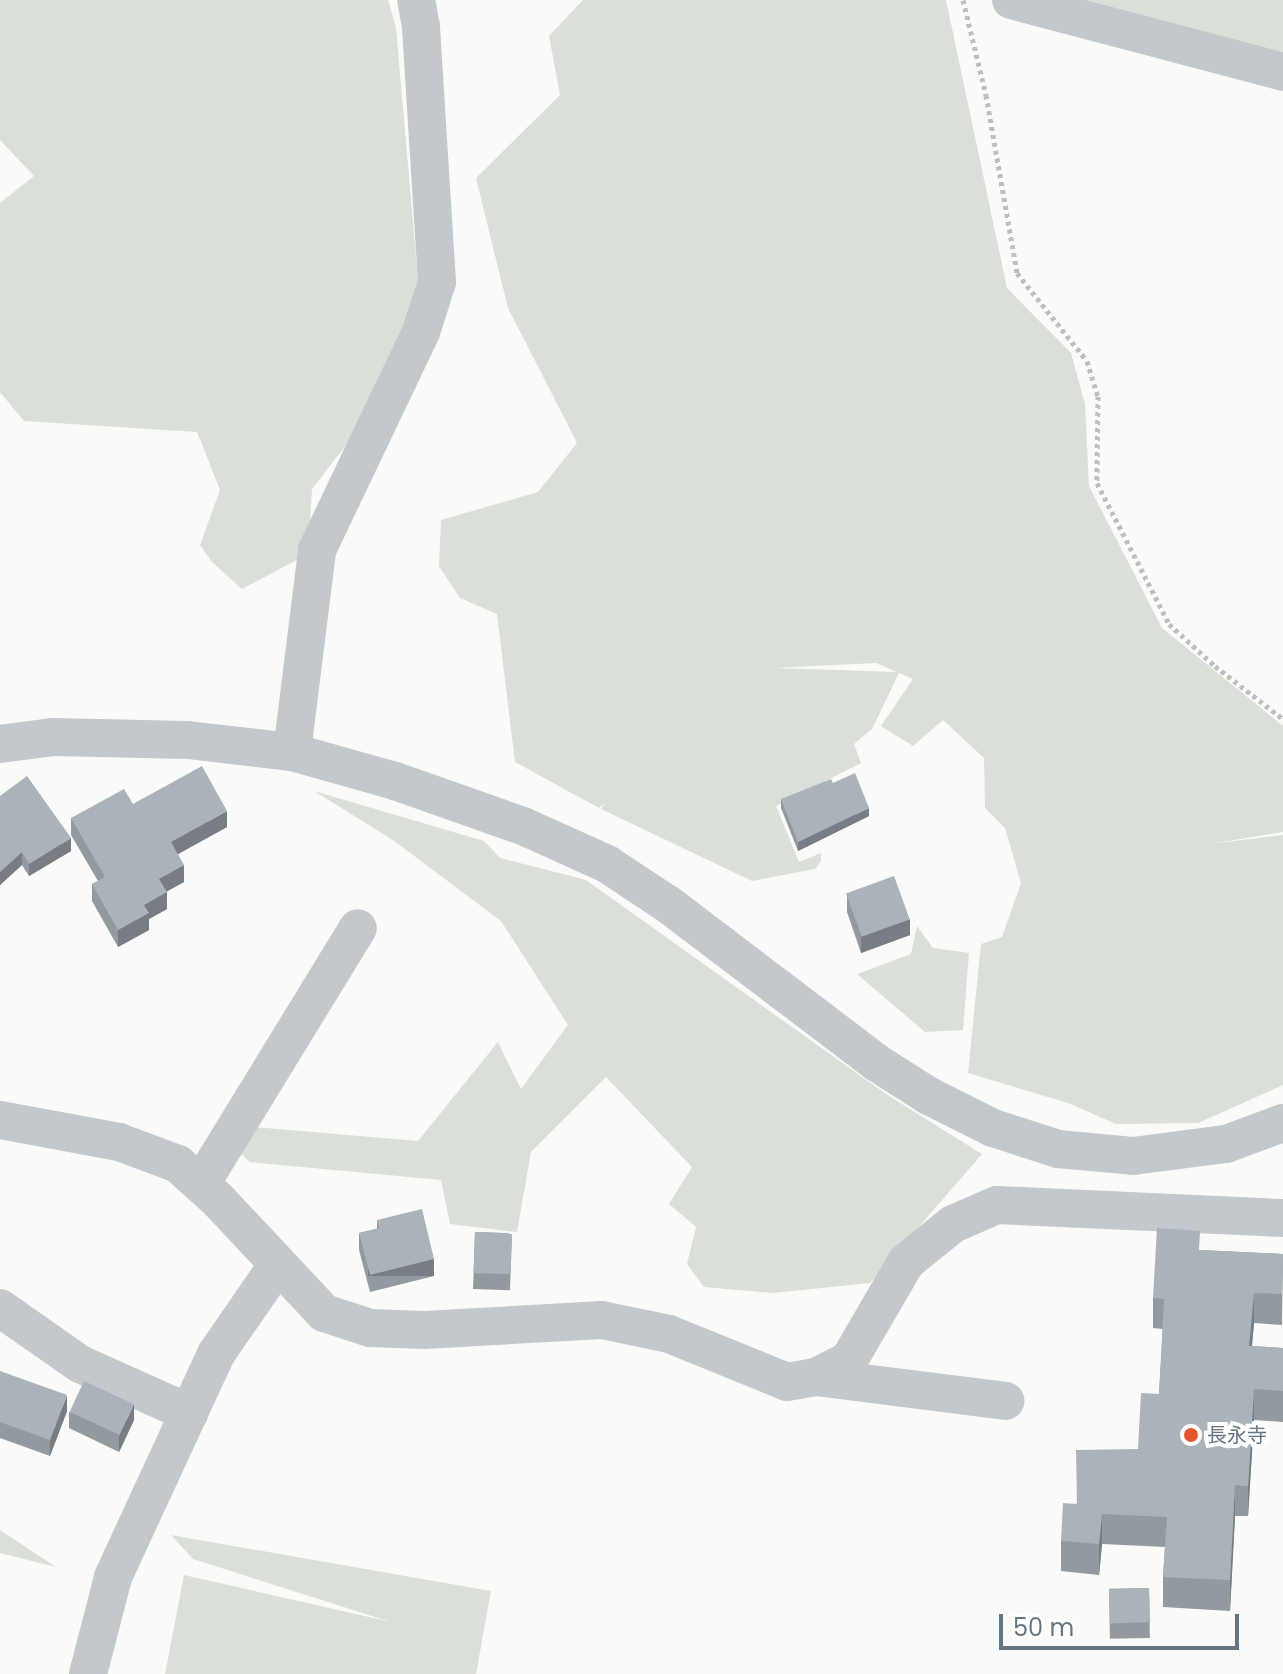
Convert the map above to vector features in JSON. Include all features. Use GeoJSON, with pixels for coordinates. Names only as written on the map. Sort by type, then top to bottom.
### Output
{"type":"FeatureCollection","features":[{"type":"Feature","properties":{"kind":"street"},"geometry":{"type":"LineString","coordinates":[[292,752],[317,550],[421,332],[437,282],[416,0]]}},
{"type":"Feature","properties":{"kind":"street"},"geometry":{"type":"LineString","coordinates":[[1011,0],[1283,72]]}},
{"type":"Feature","properties":{"kind":"street"},"geometry":{"type":"LineString","coordinates":[[0,744],[53,737],[188,740],[292,752],[395,781],[523,826],[607,864],[669,905],[877,1063],[929,1096],[993,1128],[1058,1149],[1133,1156],[1226,1144],[1283,1123]]}},
{"type":"Feature","properties":{"kind":"street"},"geometry":{"type":"LineString","coordinates":[[201,1184],[358,928]]}},
{"type":"Feature","properties":{"kind":"street"},"geometry":{"type":"LineString","coordinates":[[0,1120],[119,1142],[178,1164],[201,1184],[324,1313],[370,1328],[424,1330],[602,1320],[669,1334],[787,1382],[816,1377],[1005,1401]]}},
{"type":"Feature","properties":{"kind":"street"},"geometry":{"type":"LineString","coordinates":[[816,1377],[849,1360],[906,1262],[953,1224],[997,1205],[1283,1218]]}},
{"type":"Feature","properties":{"kind":"street"},"geometry":{"type":"LineString","coordinates":[[88,1674],[113,1577],[216,1354],[278,1264]]}},
{"type":"Feature","properties":{"kind":"street"},"geometry":{"type":"LineString","coordinates":[[0,1308],[80,1364],[189,1413]]}},
{"type":"Feature","properties":{"kind":"path"},"geometry":{"type":"LineString","coordinates":[[963,0],[986,95],[1017,273],[1087,361],[1098,396],[1097,483],[1169,624],[1215,666],[1283,719]]}},
{"type":"Feature","properties":{"kind":"shaded area"},"geometry":{"type":"Polygon","coordinates":[[[0,0],[388,0],[396,28],[418,279],[389,390],[312,489],[308,554],[242,589],[212,562],[200,545],[220,490],[197,432],[24,421],[0,392],[0,203],[34,176],[0,140],[0,0]]]}},
{"type":"Feature","properties":{"kind":"shaded area"},"geometry":{"type":"Polygon","coordinates":[[[583,0],[946,0],[1007,288],[1071,353],[1085,404],[1089,486],[1162,628],[1283,726],[1283,832],[1210,844],[1283,835],[1283,1085],[1198,1123],[1116,1124],[1068,1103],[968,1073],[981,944],[1002,937],[1021,883],[1005,828],[985,808],[984,758],[943,720],[913,746],[881,726],[913,679],[899,673],[872,729],[854,744],[861,763],[776,806],[799,862],[821,853],[821,861],[815,869],[752,881],[601,809],[605,803],[599,808],[515,762],[497,614],[460,598],[439,566],[441,520],[538,492],[577,443],[508,308],[476,178],[560,95],[549,36],[583,0]],[[876,663],[775,668],[897,672],[876,663]]]}},
{"type":"Feature","properties":{"kind":"shaded area"},"geometry":{"type":"Polygon","coordinates":[[[1060,0],[1283,0],[1283,58],[1060,0]]]}},
{"type":"Feature","properties":{"kind":"shaded area"},"geometry":{"type":"Polygon","coordinates":[[[314,791],[484,841],[500,858],[586,880],[886,1094],[982,1154],[870,1283],[773,1293],[704,1287],[687,1264],[696,1227],[669,1204],[692,1167],[606,1077],[531,1152],[517,1232],[450,1224],[441,1180],[250,1162],[237,1150],[253,1127],[418,1141],[498,1042],[521,1089],[568,1025],[501,921],[393,840],[314,791]]]}},
{"type":"Feature","properties":{"kind":"shaded area"},"geometry":{"type":"Polygon","coordinates":[[[917,926],[933,948],[969,953],[963,1030],[925,1032],[857,974],[911,954],[917,926]]]}},
{"type":"Feature","properties":{"kind":"shaded area"},"geometry":{"type":"Polygon","coordinates":[[[0,1530],[56,1567],[0,1553],[0,1530]]]}},
{"type":"Feature","properties":{"kind":"shaded area"},"geometry":{"type":"Polygon","coordinates":[[[171,1535],[491,1591],[476,1674],[165,1674],[184,1575],[391,1622],[193,1559],[171,1535]]]}},
{"type":"Feature","properties":{"kind":"building"},"geometry":{"type":"Polygon","coordinates":[[[202,766],[227,811],[171,842],[184,865],[159,879],[167,892],[144,905],[149,913],[118,930],[92,884],[105,877],[71,818],[124,789],[133,804],[202,766]]]}},
{"type":"Feature","properties":{"kind":"building"},"geometry":{"type":"Polygon","coordinates":[[[855,773],[869,808],[798,842],[781,799],[855,773]]]}},
{"type":"Feature","properties":{"kind":"building"},"geometry":{"type":"Polygon","coordinates":[[[27,776],[71,838],[29,864],[22,852],[0,872],[0,796],[27,776]]]}},
{"type":"Feature","properties":{"kind":"building"},"geometry":{"type":"Polygon","coordinates":[[[894,876],[910,919],[862,937],[846,893],[894,876]]]}},
{"type":"Feature","properties":{"kind":"building"},"geometry":{"type":"Polygon","coordinates":[[[422,1209],[434,1259],[370,1275],[359,1233],[379,1228],[377,1220],[422,1209]]]}},
{"type":"Feature","properties":{"kind":"building"},"geometry":{"type":"Polygon","coordinates":[[[1157,1228],[1200,1231],[1199,1250],[1283,1254],[1282,1294],[1254,1293],[1249,1346],[1283,1348],[1283,1391],[1254,1389],[1248,1486],[1235,1485],[1230,1580],[1163,1577],[1167,1517],[1102,1514],[1099,1544],[1061,1541],[1063,1503],[1077,1504],[1076,1450],[1138,1449],[1141,1393],[1159,1394],[1164,1299],[1153,1298],[1157,1228]]]}},
{"type":"Feature","properties":{"kind":"building"},"geometry":{"type":"Polygon","coordinates":[[[475,1232],[512,1233],[511,1274],[474,1273],[475,1232]]]}},
{"type":"Feature","properties":{"kind":"building"},"geometry":{"type":"Polygon","coordinates":[[[0,1371],[67,1395],[50,1440],[0,1422],[0,1371]]]}},
{"type":"Feature","properties":{"kind":"building"},"geometry":{"type":"Polygon","coordinates":[[[84,1381],[134,1404],[119,1435],[70,1412],[84,1381]]]}},
{"type":"Feature","properties":{"kind":"building"},"geometry":{"type":"Polygon","coordinates":[[[1149,1588],[1150,1622],[1110,1623],[1109,1589],[1149,1588]]]}},
{"type":"Feature","properties":{"kind":"place","name":"長永寺"},"geometry":{"type":"Point","coordinates":[1191,1435]}}]}
